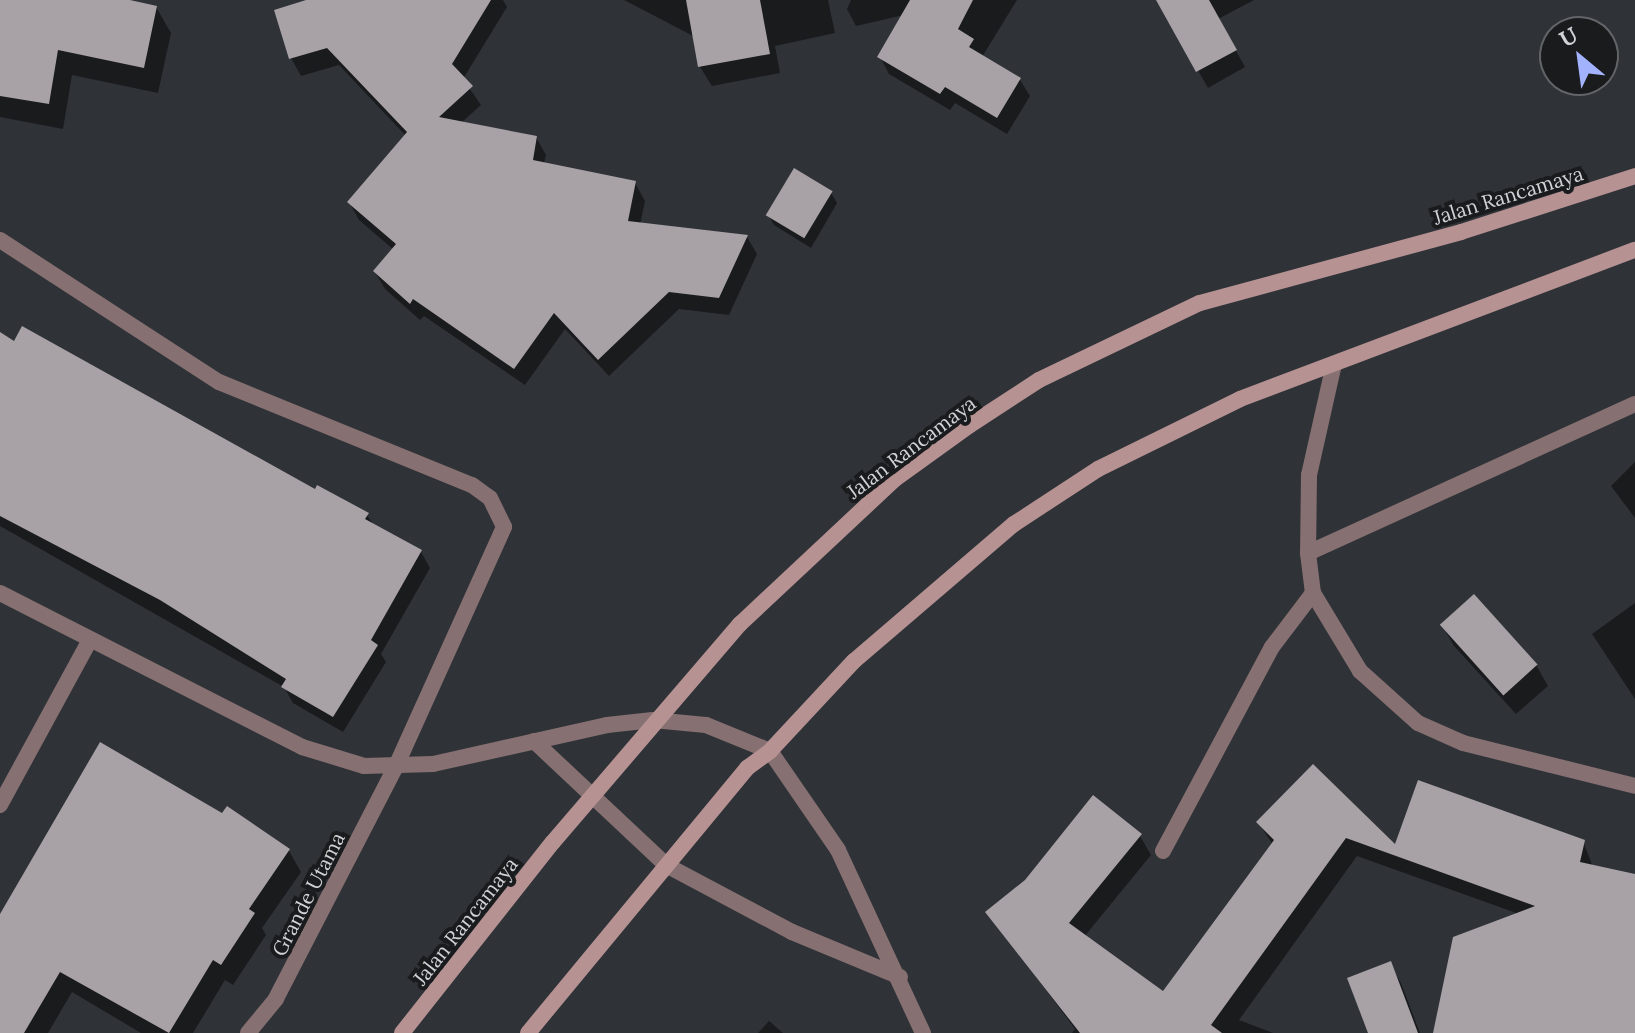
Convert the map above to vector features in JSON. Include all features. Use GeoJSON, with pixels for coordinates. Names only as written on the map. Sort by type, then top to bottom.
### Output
{"type":"FeatureCollection","features":[{"type":"Feature","properties":{"kind":"street","name":"Jalan Rancamaya"},"geometry":{"type":"LineString","coordinates":[[402,1033],[653,720],[740,624],[861,508],[920,461],[1039,380],[1200,303],[1461,232],[1635,176]]}},
{"type":"Feature","properties":{"kind":"street","name":"Grande Utama"},"geometry":{"type":"LineString","coordinates":[[0,240],[219,382],[442,470],[490,498],[504,527],[395,768],[276,999],[248,1033]]}},
{"type":"Feature","properties":{"kind":"street"},"geometry":{"type":"LineString","coordinates":[[528,1033],[747,768],[770,751],[854,661],[1052,498],[1171,430],[1334,364],[1635,250]]}},
{"type":"Feature","properties":{"kind":"street"},"geometry":{"type":"LineString","coordinates":[[1334,364],[1309,475],[1308,553],[1313,593],[1360,671],[1418,723],[1463,743],[1635,786]]}},
{"type":"Feature","properties":{"kind":"street"},"geometry":{"type":"LineString","coordinates":[[1308,553],[1635,404]]}},
{"type":"Feature","properties":{"kind":"street"},"geometry":{"type":"LineString","coordinates":[[0,593],[89,642],[302,747],[364,766],[395,768],[653,720],[706,725],[770,751],[838,850],[900,977],[923,1033]]}},
{"type":"Feature","properties":{"kind":"street"},"geometry":{"type":"LineString","coordinates":[[1163,851],[1272,647],[1313,593]]}},
{"type":"Feature","properties":{"kind":"street"},"geometry":{"type":"LineString","coordinates":[[0,805],[89,642]]}},
{"type":"Feature","properties":{"kind":"street"},"geometry":{"type":"LineString","coordinates":[[534,741],[666,865],[792,932],[900,977]]}},
{"type":"Feature","properties":{"kind":"building"},"geometry":{"type":"Polygon","coordinates":[[[0,0],[130,0],[157,6],[144,68],[58,50],[49,104],[0,96],[0,0]]]}},
{"type":"Feature","properties":{"kind":"building"},"geometry":{"type":"Polygon","coordinates":[[[306,0],[491,0],[452,64],[473,86],[439,117],[537,136],[533,160],[636,181],[628,221],[748,235],[719,298],[669,292],[598,360],[554,313],[514,369],[413,299],[410,304],[373,271],[396,244],[347,202],[407,132],[327,48],[289,59],[274,10],[306,0]]]}},
{"type":"Feature","properties":{"kind":"building"},"geometry":{"type":"Polygon","coordinates":[[[686,0],[760,0],[770,54],[698,67],[686,0]]]}},
{"type":"Feature","properties":{"kind":"building"},"geometry":{"type":"Polygon","coordinates":[[[910,0],[973,0],[958,29],[974,39],[969,47],[1021,78],[997,118],[945,87],[940,94],[877,57],[910,0]]]}},
{"type":"Feature","properties":{"kind":"building"},"geometry":{"type":"Polygon","coordinates":[[[1156,0],[1209,0],[1237,50],[1196,72],[1156,0]]]}},
{"type":"Feature","properties":{"kind":"building"},"geometry":{"type":"Polygon","coordinates":[[[794,168],[833,191],[804,238],[766,215],[794,168]]]}},
{"type":"Feature","properties":{"kind":"building"},"geometry":{"type":"Polygon","coordinates":[[[22,326],[315,489],[317,485],[369,513],[365,519],[422,550],[371,640],[378,645],[333,717],[281,687],[286,679],[160,600],[0,516],[0,332],[14,341],[22,326]]]}},
{"type":"Feature","properties":{"kind":"building"},"geometry":{"type":"Polygon","coordinates":[[[1474,594],[1538,665],[1503,695],[1440,625],[1474,594]]]}},
{"type":"Feature","properties":{"kind":"building"},"geometry":{"type":"Polygon","coordinates":[[[100,742],[222,813],[227,806],[290,849],[249,909],[255,913],[221,965],[213,960],[169,1033],[60,972],[24,1033],[0,1033],[0,914],[100,742]]]}},
{"type":"Feature","properties":{"kind":"building"},"geometry":{"type":"Polygon","coordinates":[[[1313,764],[1395,844],[1418,780],[1585,840],[1580,862],[1635,874],[1635,1033],[1433,1033],[1453,937],[1535,906],[1346,838],[1211,1025],[1222,1033],[1080,1033],[985,912],[1025,880],[1093,795],[1142,834],[1069,923],[1163,991],[1274,840],[1256,822],[1313,764]]]}},
{"type":"Feature","properties":{"kind":"building"},"geometry":{"type":"Polygon","coordinates":[[[1391,961],[1418,1033],[1368,1033],[1347,978],[1391,961]]]}}]}
